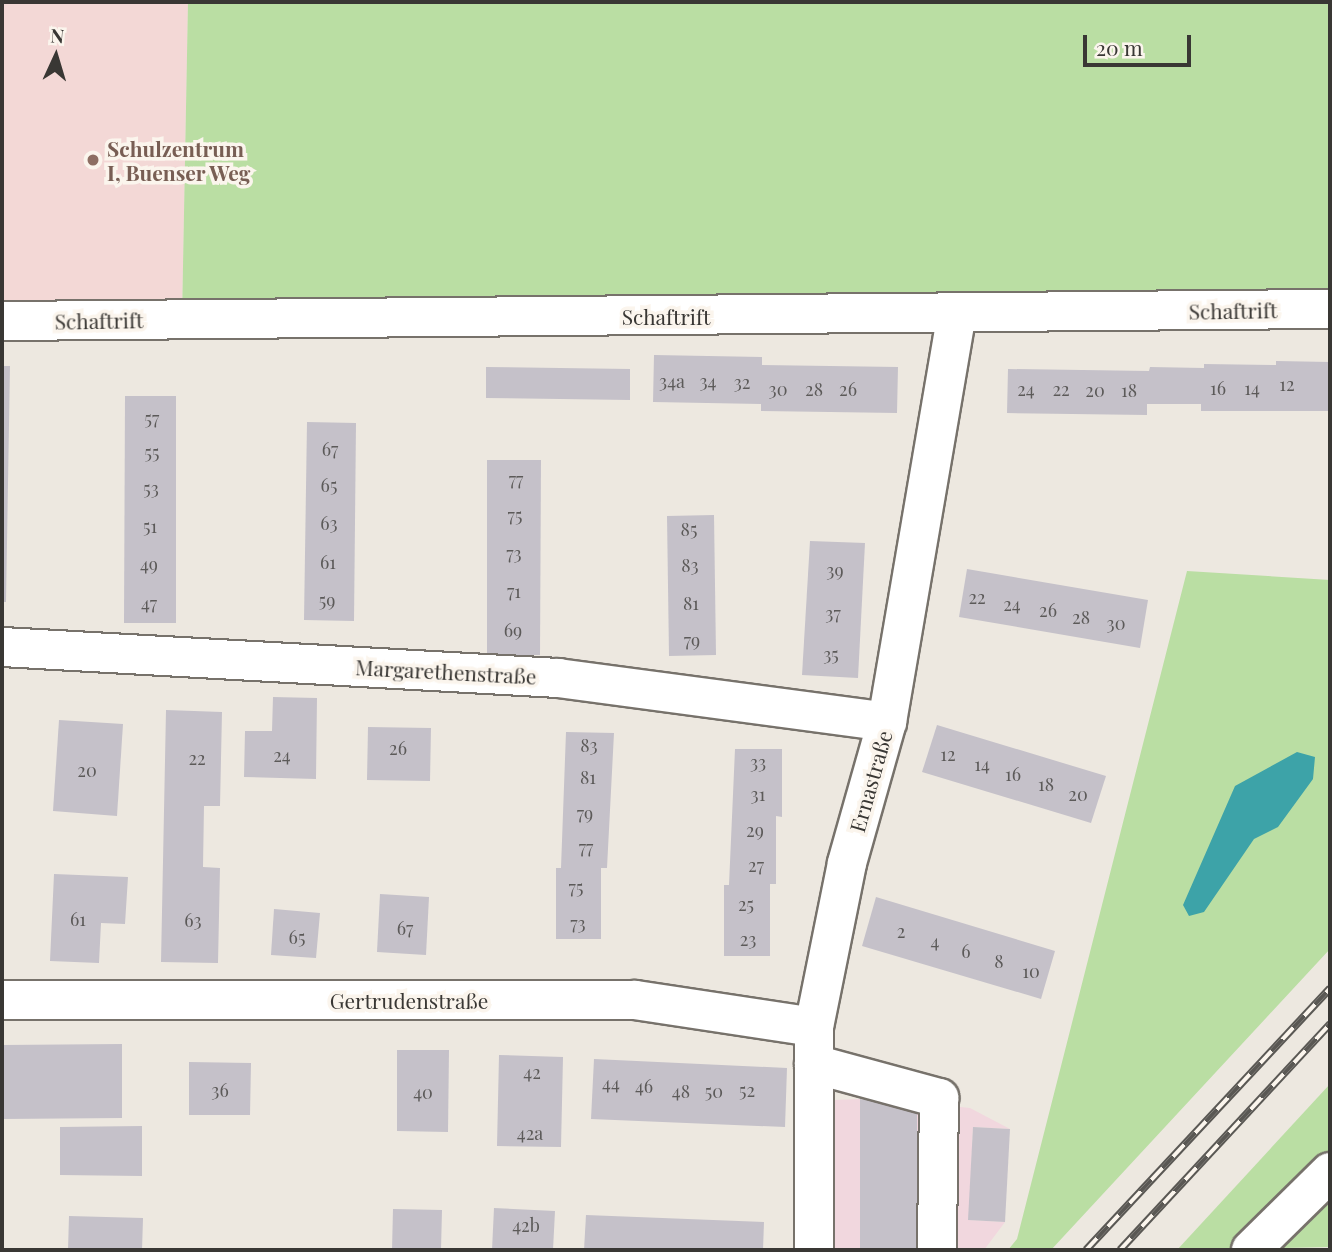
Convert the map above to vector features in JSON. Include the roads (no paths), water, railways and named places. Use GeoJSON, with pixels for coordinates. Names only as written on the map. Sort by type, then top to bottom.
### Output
{"type":"FeatureCollection","features":[{"type":"Feature","properties":{"kind":"street","name":"Schaftrift"},"geometry":{"type":"LineString","coordinates":[[2,321],[1330,309]]}},
{"type":"Feature","properties":{"kind":"street","name":"Ernastraße"},"geometry":{"type":"LineString","coordinates":[[814,1250],[814,1027],[847,863],[887,722],[957,313]]}},
{"type":"Feature","properties":{"kind":"street","name":"Margarethenstraße"},"geometry":{"type":"LineString","coordinates":[[2,647],[558,678],[887,722]]}},
{"type":"Feature","properties":{"kind":"street","name":"Gertrudenstraße"},"geometry":{"type":"LineString","coordinates":[[2,1000],[635,1000],[814,1027]]}},
{"type":"Feature","properties":{"kind":"street"},"geometry":{"type":"LineString","coordinates":[[814,1065],[939,1098],[937,1250]]}},
{"type":"Feature","properties":{"kind":"street"},"geometry":{"type":"LineString","coordinates":[[1251,1250],[1330,1172]]}},
{"type":"Feature","properties":{"kind":"water"},"geometry":{"type":"Polygon","coordinates":[[[1297,752],[1315,757],[1313,779],[1278,827],[1254,839],[1204,912],[1189,916],[1183,905],[1235,786],[1297,752]]]}},
{"type":"Feature","properties":{"kind":"railway"},"geometry":{"type":"LineString","coordinates":[[1086,1250],[1330,988]]}},
{"type":"Feature","properties":{"kind":"railway"},"geometry":{"type":"LineString","coordinates":[[1120,1250],[1330,1024]]}},
{"type":"Feature","properties":{"kind":"place","name":"Schulzentrum I, Buenser Weg"},"geometry":{"type":"Point","coordinates":[93,160]}}]}
